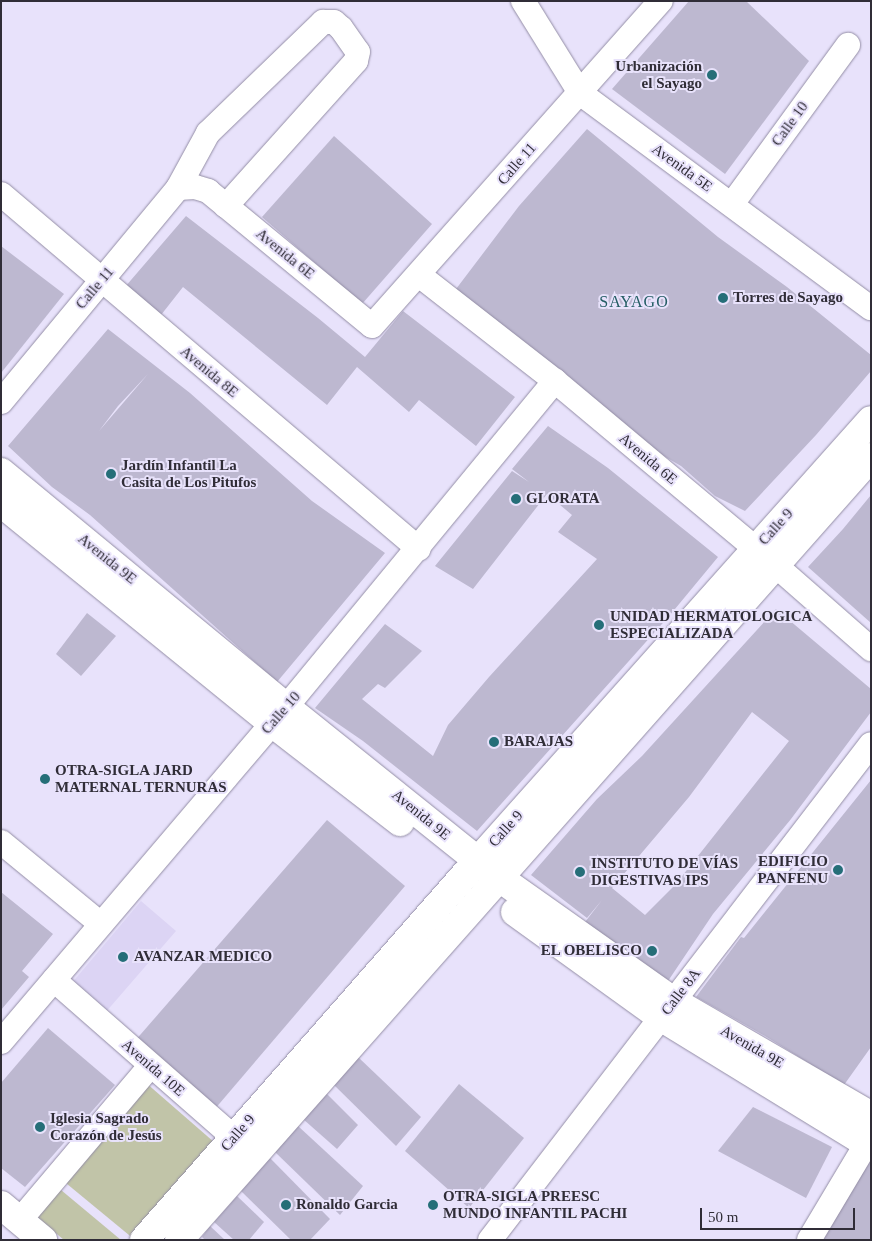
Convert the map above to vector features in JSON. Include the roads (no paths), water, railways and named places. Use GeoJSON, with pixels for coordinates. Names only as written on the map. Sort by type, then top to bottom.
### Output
{"type":"FeatureCollection","features":[{"type":"Feature","properties":{"kind":"street","name":"Avenida 5E"},"geometry":{"type":"LineString","coordinates":[[523,1],[580,93],[871,308]]}},
{"type":"Feature","properties":{"kind":"street","name":"Calle 11"},"geometry":{"type":"LineString","coordinates":[[372,326],[661,1]]}},
{"type":"Feature","properties":{"kind":"street","name":"Calle 11"},"geometry":{"type":"LineString","coordinates":[[1,402],[101,281],[187,188],[208,133],[323,22],[334,22],[341,28],[358,52],[356,62],[226,206]]}},
{"type":"Feature","properties":{"kind":"street","name":"Calle 10"},"geometry":{"type":"LineString","coordinates":[[732,204],[848,45]]}},
{"type":"Feature","properties":{"kind":"street","name":"Avenida 6E"},"geometry":{"type":"LineString","coordinates":[[187,188],[208,191],[372,326]]}},
{"type":"Feature","properties":{"kind":"street","name":"Avenida 8E"},"geometry":{"type":"LineString","coordinates":[[1,194],[101,281],[419,548]]}},
{"type":"Feature","properties":{"kind":"street","name":"Avenida 6E"},"geometry":{"type":"LineString","coordinates":[[419,275],[555,381],[765,557],[871,649]]}},
{"type":"Feature","properties":{"kind":"street","name":"Calle 10"},"geometry":{"type":"LineString","coordinates":[[1,1042],[419,548],[555,381]]}},
{"type":"Feature","properties":{"kind":"street","name":"Calle 9"},"geometry":{"type":"LineString","coordinates":[[144,1240],[244,1146],[765,557],[871,420]]}},
{"type":"Feature","properties":{"kind":"street","name":"Calle 9"},"geometry":{"type":"LineString","coordinates":[[765,557],[871,457]]}},
{"type":"Feature","properties":{"kind":"street","name":"Avenida 9E"},"geometry":{"type":"LineString","coordinates":[[1,472],[279,715]]}},
{"type":"Feature","properties":{"kind":"street","name":"Avenida 9E"},"geometry":{"type":"LineString","coordinates":[[1,503],[279,715],[482,876],[668,1009],[869,1142]]}},
{"type":"Feature","properties":{"kind":"street","name":"Calle 8A"},"geometry":{"type":"LineString","coordinates":[[490,1240],[871,744]]}},
{"type":"Feature","properties":{"kind":"street"},"geometry":{"type":"LineString","coordinates":[[1,842],[101,924]]}},
{"type":"Feature","properties":{"kind":"street","name":"Avenida 10E"},"geometry":{"type":"LineString","coordinates":[[54,980],[150,1066],[244,1146]]}},
{"type":"Feature","properties":{"kind":"street","name":"Avenida 9E"},"geometry":{"type":"LineString","coordinates":[[668,1009],[871,1116]]}},
{"type":"Feature","properties":{"kind":"street"},"geometry":{"type":"LineString","coordinates":[[43,1240],[10,1223],[150,1066]]}},
{"type":"Feature","properties":{"kind":"street"},"geometry":{"type":"LineString","coordinates":[[809,1240],[869,1142]]}},
{"type":"Feature","properties":{"kind":"street","name":"Calle 9"},"geometry":{"type":"LineString","coordinates":[[178,1240],[244,1146]]}},
{"type":"Feature","properties":{"kind":"place","name":"Urbanización el Sayago"},"geometry":{"type":"Point","coordinates":[712,75]}},
{"type":"Feature","properties":{"kind":"place","name":"Torres de Sayago"},"geometry":{"type":"Point","coordinates":[723,298]}},
{"type":"Feature","properties":{"kind":"place","name":"Jardín Infantil La Casita de Los Pitufos"},"geometry":{"type":"Point","coordinates":[111,474]}},
{"type":"Feature","properties":{"kind":"place","name":"GLORATA"},"geometry":{"type":"Point","coordinates":[516,499]}},
{"type":"Feature","properties":{"kind":"place","name":"UNIDAD HERMATOLOGICA ESPECIALIZADA"},"geometry":{"type":"Point","coordinates":[599,625]}},
{"type":"Feature","properties":{"kind":"place","name":"BARAJAS"},"geometry":{"type":"Point","coordinates":[494,742]}},
{"type":"Feature","properties":{"kind":"place","name":"OTRA-SIGLA JARD MATERNAL TERNURAS"},"geometry":{"type":"Point","coordinates":[45,779]}},
{"type":"Feature","properties":{"kind":"place","name":"EDIFICIO PANFENU"},"geometry":{"type":"Point","coordinates":[838,870]}},
{"type":"Feature","properties":{"kind":"place","name":"INSTITUTO DE VÍAS DIGESTIVAS IPS"},"geometry":{"type":"Point","coordinates":[580,872]}},
{"type":"Feature","properties":{"kind":"place","name":"EL OBELISCO"},"geometry":{"type":"Point","coordinates":[652,951]}},
{"type":"Feature","properties":{"kind":"place","name":"AVANZAR MEDICO"},"geometry":{"type":"Point","coordinates":[123,957]}},
{"type":"Feature","properties":{"kind":"place","name":"Iglesia Sagrado Corazón de Jesús"},"geometry":{"type":"Point","coordinates":[40,1127]}},
{"type":"Feature","properties":{"kind":"place","name":"Ronaldo Garcia"},"geometry":{"type":"Point","coordinates":[286,1205]}},
{"type":"Feature","properties":{"kind":"place","name":"OTRA-SIGLA PREESC MUNDO INFANTIL PACHI"},"geometry":{"type":"Point","coordinates":[433,1205]}},
{"type":"Feature","properties":{"kind":"district","name":"SAYAGO"},"geometry":{"type":"Point","coordinates":[634,302]}}]}
